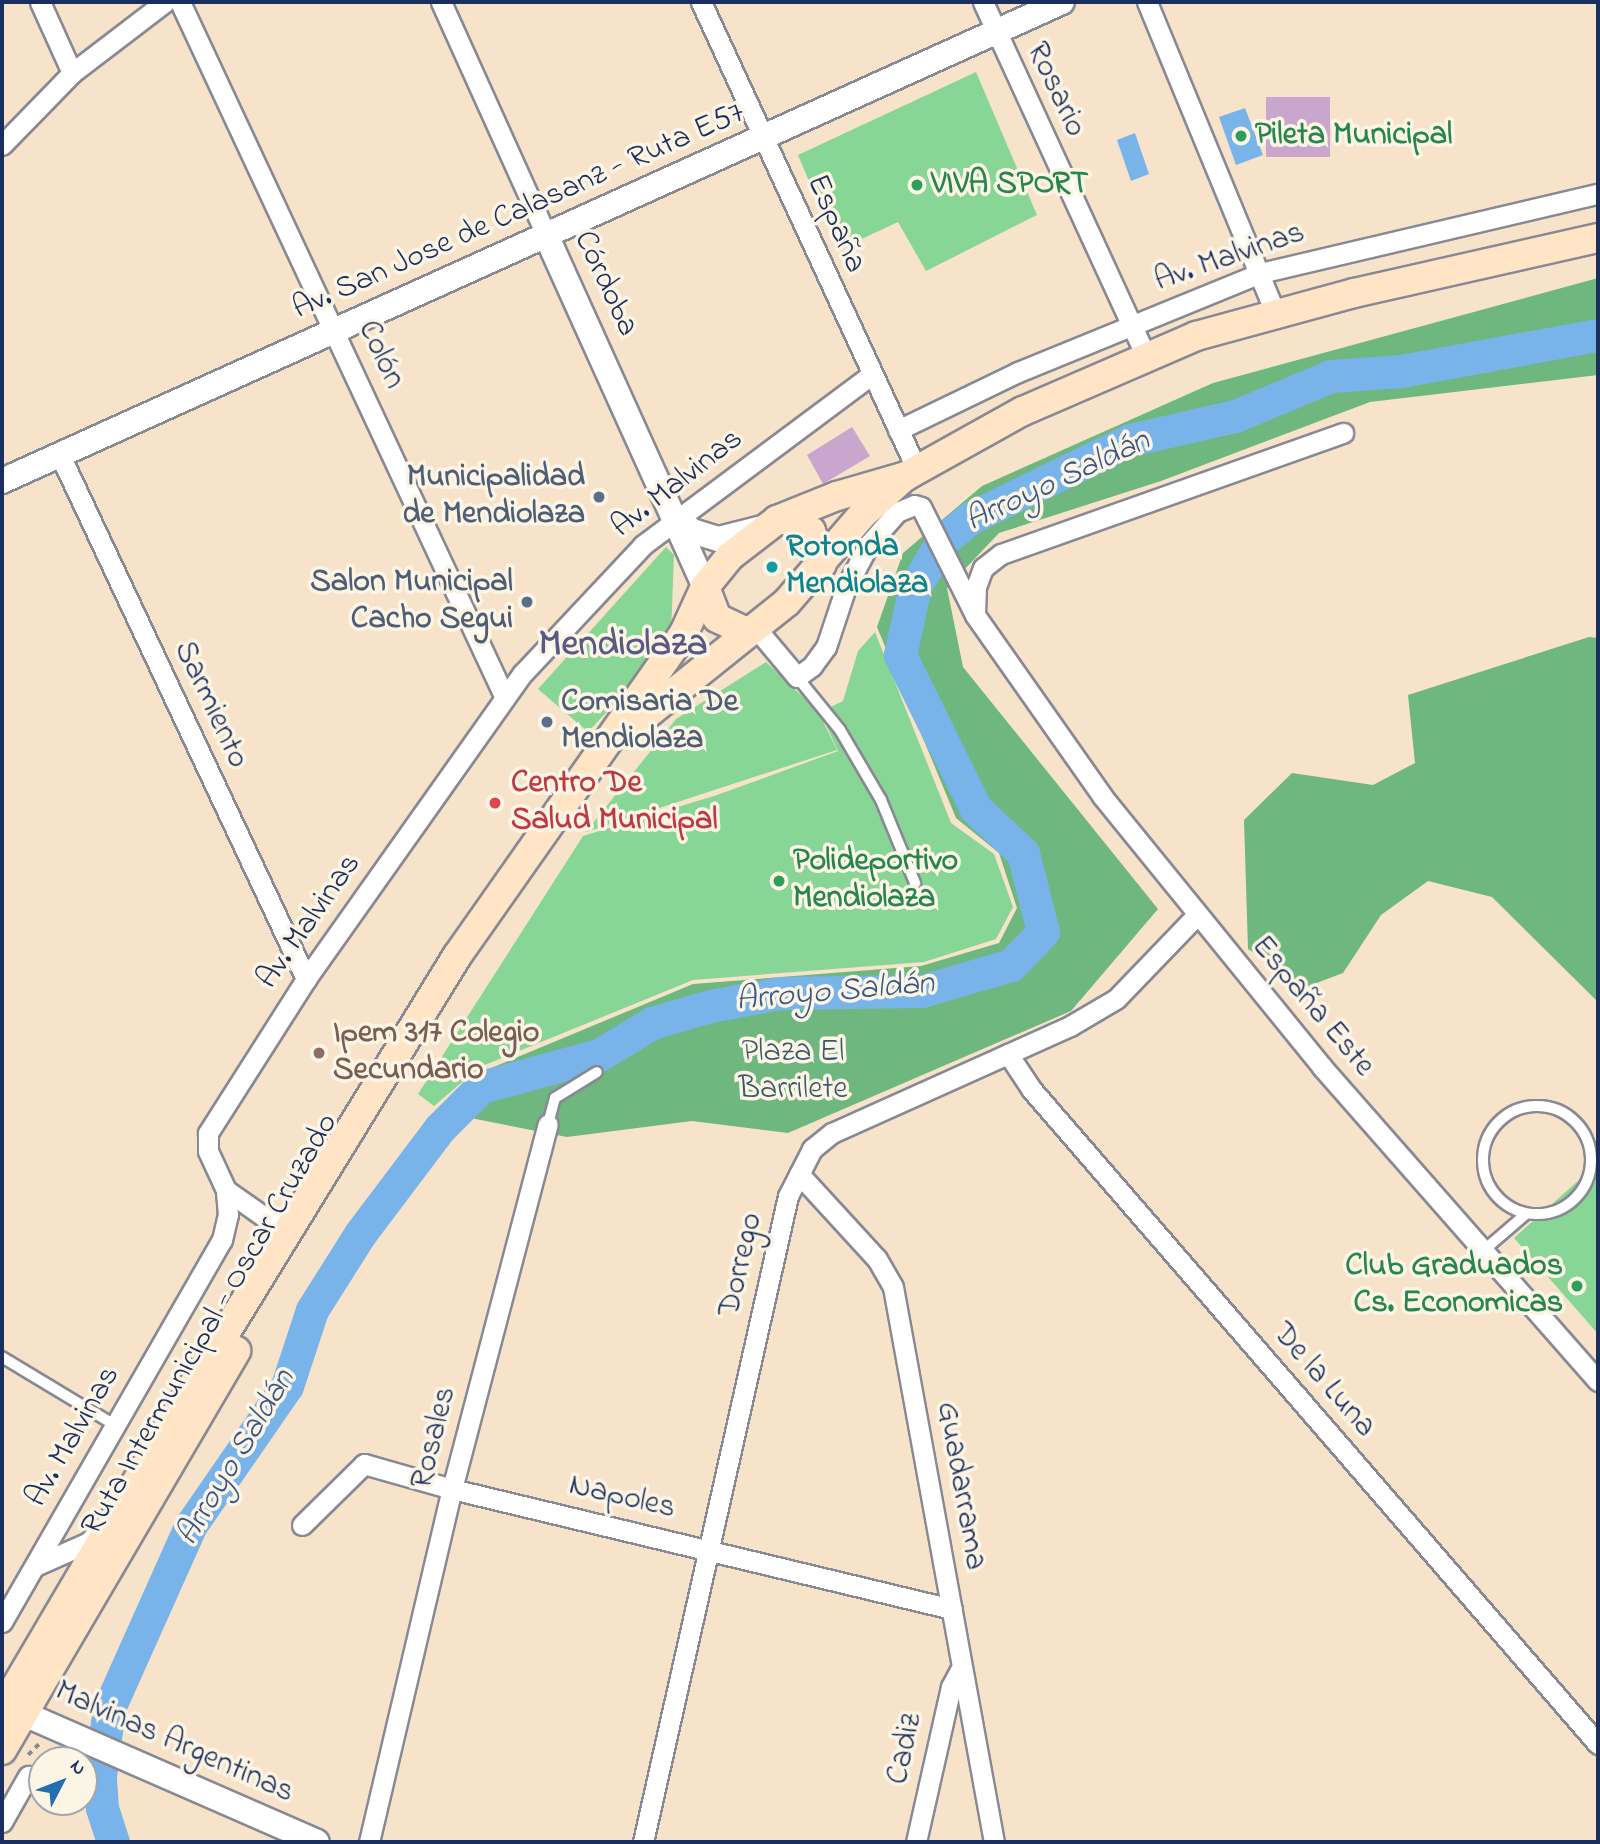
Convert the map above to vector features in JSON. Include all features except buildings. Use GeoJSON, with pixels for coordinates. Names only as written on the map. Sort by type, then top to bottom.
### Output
{"type":"FeatureCollection","features":[{"type":"Feature","properties":{"kind":"main road","name":"Ruta Intermunicipal - Oscar Cruzado"},"geometry":{"type":"LineString","coordinates":[[600,755],[807,584],[863,514],[911,473],[1023,411],[1145,355],[1275,312],[1598,238]]}},
{"type":"Feature","properties":{"kind":"main road","name":"Ruta Intermunicipal - Oscar Cruzado"},"geometry":{"type":"LineString","coordinates":[[2,1750],[8,1708],[194,1384],[450,967],[477,934],[683,635],[705,587],[729,557],[770,524],[837,496],[911,473]]}},
{"type":"Feature","properties":{"kind":"main road"},"geometry":{"type":"LineString","coordinates":[[770,524],[791,520],[811,531],[822,565]]}},
{"type":"Feature","properties":{"kind":"main road"},"geometry":{"type":"LineString","coordinates":[[705,587],[717,618],[750,629]]}},
{"type":"Feature","properties":{"kind":"main road","name":"Ruta Intermunicipal - Oscar Cruzado"},"geometry":{"type":"LineString","coordinates":[[8,1708],[466,960],[477,934]]}},
{"type":"Feature","properties":{"kind":"street"},"geometry":{"type":"LineString","coordinates":[[40,2],[72,73]]}},
{"type":"Feature","properties":{"kind":"street"},"geometry":{"type":"LineString","coordinates":[[2,145],[72,73],[165,2]]}},
{"type":"Feature","properties":{"kind":"street","name":"Colón"},"geometry":{"type":"LineString","coordinates":[[180,2],[336,330],[504,696]]}},
{"type":"Feature","properties":{"kind":"street","name":"Córdoba"},"geometry":{"type":"LineString","coordinates":[[441,2],[676,517],[705,587]]}},
{"type":"Feature","properties":{"kind":"street","name":"España"},"geometry":{"type":"LineString","coordinates":[[701,2],[870,376],[898,430],[911,473]]}},
{"type":"Feature","properties":{"kind":"street","name":"Rosario"},"geometry":{"type":"LineString","coordinates":[[983,2],[1145,355]]}},
{"type":"Feature","properties":{"kind":"street","name":"Av. San Jose de Calasanz - Ruta E57"},"geometry":{"type":"LineString","coordinates":[[2,481],[1062,2]]}},
{"type":"Feature","properties":{"kind":"street"},"geometry":{"type":"LineString","coordinates":[[1147,2],[1275,312]]}},
{"type":"Feature","properties":{"kind":"street","name":"Av. Malvinas"},"geometry":{"type":"LineString","coordinates":[[898,430],[1132,324],[1260,273],[1598,194]]}},
{"type":"Feature","properties":{"kind":"street","name":"Av. Malvinas"},"geometry":{"type":"LineString","coordinates":[[2,1622],[113,1424],[222,1240],[228,1215],[226,1190],[208,1151],[208,1133],[306,979],[504,696],[643,545],[676,517],[870,376]]}},
{"type":"Feature","properties":{"kind":"street"},"geometry":{"type":"LineString","coordinates":[[975,615],[976,587],[983,568],[1001,554],[1343,433]]}},
{"type":"Feature","properties":{"kind":"street","name":"Sarmiento"},"geometry":{"type":"LineString","coordinates":[[60,455],[306,979]]}},
{"type":"Feature","properties":{"kind":"street","name":"España Este"},"geometry":{"type":"LineString","coordinates":[[797,677],[812,666],[826,647],[857,562],[881,527],[914,505],[921,507],[948,567],[1001,654],[1196,916],[1598,1381]]}},
{"type":"Feature","properties":{"kind":"street"},"geometry":{"type":"LineString","coordinates":[[676,517],[692,531],[719,539],[770,524]]}},
{"type":"Feature","properties":{"kind":"street"},"geometry":{"type":"LineString","coordinates":[[750,629],[797,677]]}},
{"type":"Feature","properties":{"kind":"street","name":"Dorrego"},"geometry":{"type":"LineString","coordinates":[[643,1842],[788,1196],[812,1149],[832,1133],[1008,1054],[1116,999],[1196,916]]}},
{"type":"Feature","properties":{"kind":"street","name":"De la Luna"},"geometry":{"type":"LineString","coordinates":[[1008,1054],[1032,1090],[1598,1744]]}},
{"type":"Feature","properties":{"kind":"street","name":"Rosales"},"geometry":{"type":"LineString","coordinates":[[369,1842],[452,1489],[548,1124]]}},
{"type":"Feature","properties":{"kind":"street","name":"Guadarrama"},"geometry":{"type":"LineString","coordinates":[[799,1174],[877,1259],[893,1287],[952,1609],[960,1670],[994,1842]]}},
{"type":"Feature","properties":{"kind":"street"},"geometry":{"type":"LineString","coordinates":[[226,1190],[279,1224],[293,1223]]}},
{"type":"Feature","properties":{"kind":"street"},"geometry":{"type":"LineString","coordinates":[[35,1566],[89,1542],[194,1384]]}},
{"type":"Feature","properties":{"kind":"street","name":"Napoles"},"geometry":{"type":"LineString","coordinates":[[302,1525],[364,1464],[452,1489],[708,1548],[952,1609]]}},
{"type":"Feature","properties":{"kind":"street","name":"Cadiz"},"geometry":{"type":"LineString","coordinates":[[916,1842],[951,1687],[960,1670]]}},
{"type":"Feature","properties":{"kind":"street","name":"Malvinas Argentinas"},"geometry":{"type":"LineString","coordinates":[[8,1708],[317,1842]]}},
{"type":"Feature","properties":{"kind":"street"},"geometry":{"type":"LineString","coordinates":[[2,1822],[28,1776]]}},
{"type":"Feature","properties":{"kind":"lane"},"geometry":{"type":"LineString","coordinates":[[797,677],[840,730],[881,800],[915,883]]}},
{"type":"Feature","properties":{"kind":"lane","name":"Rosales"},"geometry":{"type":"LineString","coordinates":[[548,1124],[555,1098],[597,1072]]}},
{"type":"Feature","properties":{"kind":"lane"},"geometry":{"type":"LineString","coordinates":[[1538,1106],[1564,1113],[1583,1131],[1595,1163],[1582,1191],[1570,1204],[1545,1214],[1527,1214],[1503,1202],[1484,1172],[1488,1137],[1505,1117],[1538,1106]]}},
{"type":"Feature","properties":{"kind":"lane"},"geometry":{"type":"LineString","coordinates":[[1483,1251],[1527,1214]]}},
{"type":"Feature","properties":{"kind":"lane"},"geometry":{"type":"LineString","coordinates":[[2,1357],[113,1424]]}},
{"type":"Feature","properties":{"kind":"green space","name":"VIVA SPORT"},"geometry":{"type":"Polygon","coordinates":[[[976,72],[1037,215],[926,271],[898,222],[838,250],[798,155],[976,72]]]}},
{"type":"Feature","properties":{"kind":"green space","name":"Plaza El Barrilete"},"geometry":{"type":"Polygon","coordinates":[[[1598,278],[1598,375],[1370,402],[1161,481],[999,533],[947,588],[963,667],[1158,909],[1071,1011],[788,1133],[692,1121],[567,1137],[435,1111],[484,1071],[693,984],[921,966],[999,943],[1017,908],[999,853],[956,818],[877,627],[903,553],[982,486],[1213,383],[1598,278]]]}},
{"type":"Feature","properties":{"kind":"green space"},"geometry":{"type":"Polygon","coordinates":[[[666,547],[674,555],[671,633],[642,674],[588,732],[538,689],[666,547]]]}},
{"type":"Feature","properties":{"kind":"green space","name":"Polideportivo Mendiolaza"},"geometry":{"type":"Polygon","coordinates":[[[875,632],[951,823],[994,854],[1013,907],[996,939],[924,962],[693,980],[480,1067],[434,1106],[418,1094],[583,836],[717,795],[838,751],[820,712],[843,701],[858,651],[875,632]]]}},
{"type":"Feature","properties":{"kind":"green space"},"geometry":{"type":"Polygon","coordinates":[[[1589,637],[1598,638],[1598,1002],[1492,897],[1428,881],[1381,915],[1343,973],[1306,987],[1248,949],[1244,820],[1292,773],[1373,785],[1415,763],[1408,695],[1589,637]]]}},
{"type":"Feature","properties":{"kind":"green space"},"geometry":{"type":"Polygon","coordinates":[[[766,662],[818,711],[837,750],[586,832],[676,719],[766,662]]]}},
{"type":"Feature","properties":{"kind":"green space","name":"Club Graduados Cs. Economicas"},"geometry":{"type":"Polygon","coordinates":[[[1598,1163],[1598,1334],[1514,1238],[1598,1163]]]}},
{"type":"Feature","properties":{"kind":"water","name":"Pileta Municipal"},"geometry":{"type":"Polygon","coordinates":[[[1245,108],[1263,155],[1236,165],[1219,117],[1245,108]]]}},
{"type":"Feature","properties":{"kind":"water"},"geometry":{"type":"Polygon","coordinates":[[[1135,133],[1149,174],[1131,181],[1117,140],[1135,133]]]}},
{"type":"Feature","properties":{"kind":"waterway","name":"Arroyo Saldán"},"geometry":{"type":"LineString","coordinates":[[113,1842],[102,1808],[100,1776],[109,1708],[191,1525],[287,1386],[312,1310],[360,1234],[440,1128],[481,1087],[599,1055],[652,1023],[710,1006],[780,993],[922,991],[1011,965],[1043,932],[1023,853],[976,809],[900,655],[915,587],[942,541],[970,518],[1130,440],[1235,416],[1331,376],[1401,371],[1598,335]]}},
{"type":"Feature","properties":{"kind":"place","name":"Pileta Municipal"},"geometry":{"type":"Point","coordinates":[1241,136]}},
{"type":"Feature","properties":{"kind":"place","name":"VIVA SPORT"},"geometry":{"type":"Point","coordinates":[917,185]}},
{"type":"Feature","properties":{"kind":"place","name":"Municipalidad de Mendiolaza"},"geometry":{"type":"Point","coordinates":[599,497]}},
{"type":"Feature","properties":{"kind":"place","name":"Rotonda Mendiolaza"},"geometry":{"type":"Point","coordinates":[772,567]}},
{"type":"Feature","properties":{"kind":"place","name":"Salon Municipal Cacho Segui"},"geometry":{"type":"Point","coordinates":[527,602]}},
{"type":"Feature","properties":{"kind":"place","name":"Comisaria De Mendiolaza"},"geometry":{"type":"Point","coordinates":[547,722]}},
{"type":"Feature","properties":{"kind":"place","name":"Centro De Salud Municipal"},"geometry":{"type":"Point","coordinates":[495,803]}},
{"type":"Feature","properties":{"kind":"place","name":"Polideportivo Mendiolaza"},"geometry":{"type":"Point","coordinates":[779,881]}},
{"type":"Feature","properties":{"kind":"place","name":"Ipem 317 Colegio Secundario"},"geometry":{"type":"Point","coordinates":[319,1053]}},
{"type":"Feature","properties":{"kind":"place","name":"Club Graduados Cs. Economicas"},"geometry":{"type":"Point","coordinates":[1577,1286]}},
{"type":"Feature","properties":{"kind":"district","name":"Mendiolaza"},"geometry":{"type":"Point","coordinates":[623,646]}}]}
